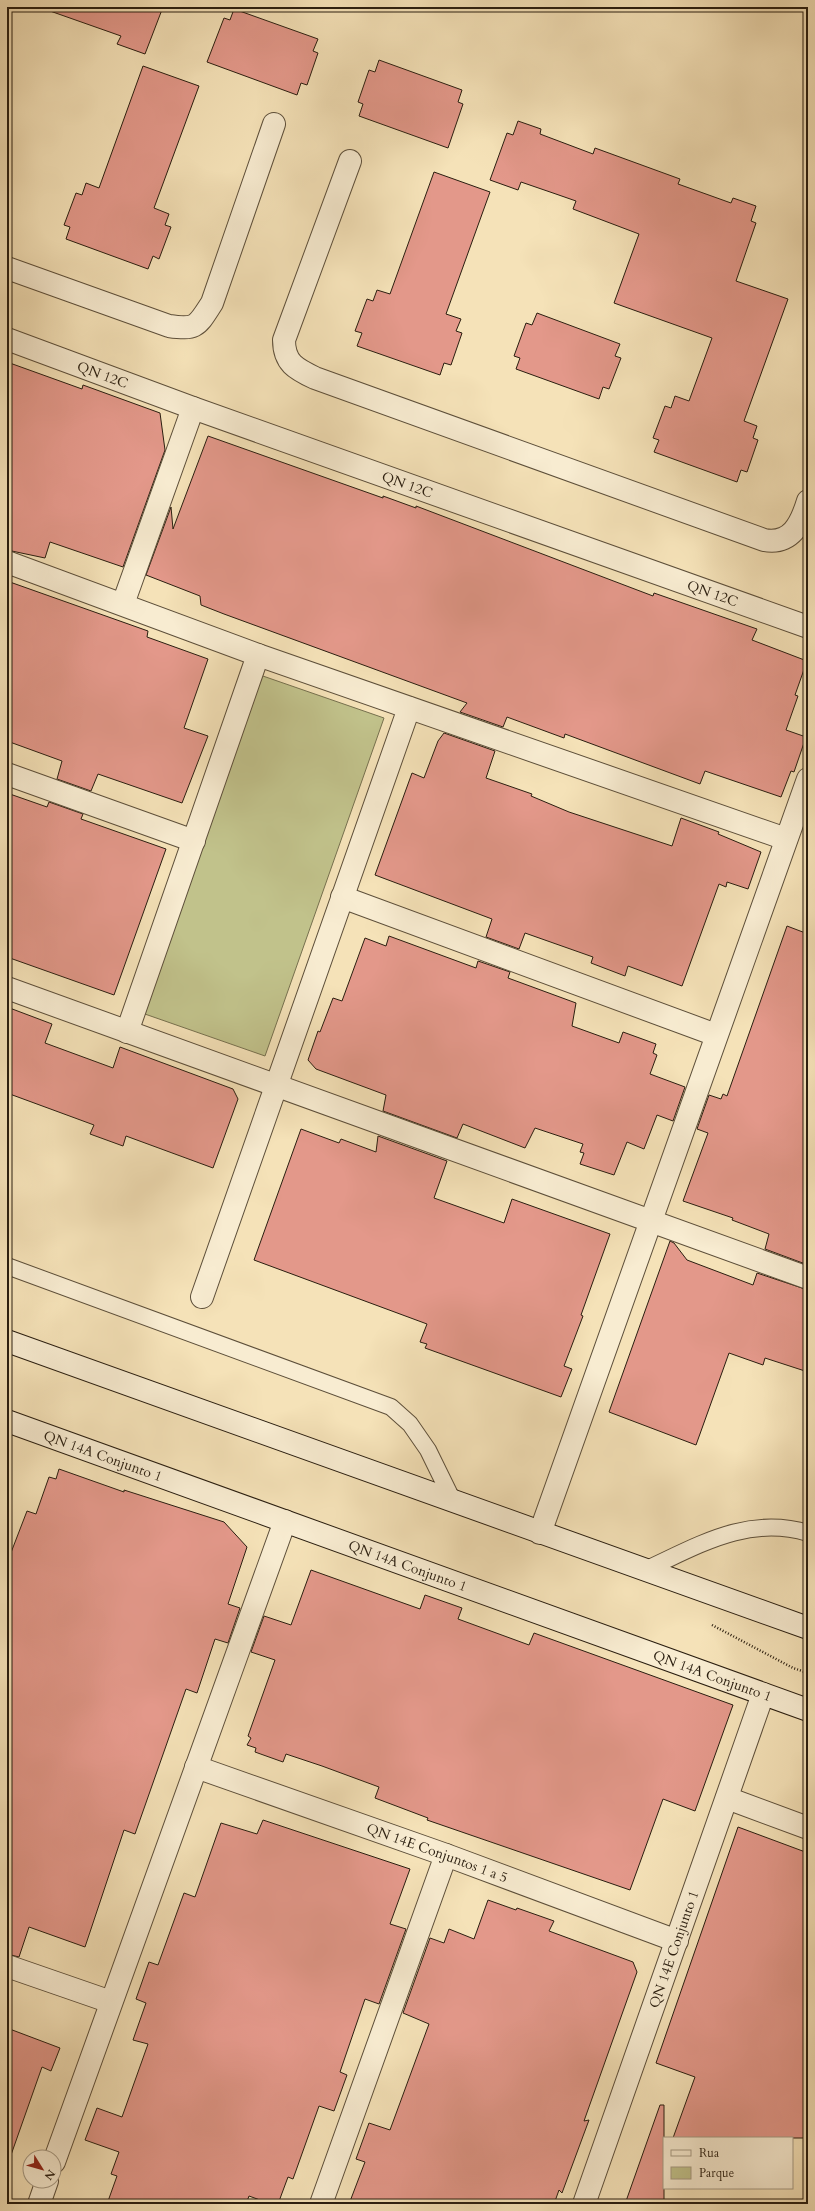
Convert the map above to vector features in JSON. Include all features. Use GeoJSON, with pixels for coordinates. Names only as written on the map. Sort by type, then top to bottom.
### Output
{"type":"FeatureCollection","features":[{"type":"Feature","properties":{"kind":"street"},"geometry":{"type":"LineString","coordinates":[[7,268],[169,326],[188,329],[201,321],[212,303],[274,124]]}},
{"type":"Feature","properties":{"kind":"street"},"geometry":{"type":"LineString","coordinates":[[350,161],[284,340],[284,352],[297,369],[315,378],[764,540],[775,542],[786,538],[797,528],[808,501]]}},
{"type":"Feature","properties":{"kind":"street","name":"QN 12C"},"geometry":{"type":"LineString","coordinates":[[7,339],[193,408],[808,628]]}},
{"type":"Feature","properties":{"kind":"street"},"geometry":{"type":"LineString","coordinates":[[123,604],[193,408]]}},
{"type":"Feature","properties":{"kind":"street"},"geometry":{"type":"LineString","coordinates":[[7,562],[258,655],[786,839]]}},
{"type":"Feature","properties":{"kind":"street"},"geometry":{"type":"LineString","coordinates":[[127,1032],[258,655]]}},
{"type":"Feature","properties":{"kind":"street"},"geometry":{"type":"LineString","coordinates":[[202,1297],[409,708]]}},
{"type":"Feature","properties":{"kind":"street"},"geometry":{"type":"LineString","coordinates":[[7,774],[194,841]]}},
{"type":"Feature","properties":{"kind":"street"},"geometry":{"type":"LineString","coordinates":[[540,1533],[808,779]]}},
{"type":"Feature","properties":{"kind":"street"},"geometry":{"type":"LineString","coordinates":[[342,897],[716,1035]]}},
{"type":"Feature","properties":{"kind":"street"},"geometry":{"type":"LineString","coordinates":[[7,988],[808,1278]]}},
{"type":"Feature","properties":{"kind":"street"},"geometry":{"type":"LineString","coordinates":[[7,1341],[808,1628]]}},
{"type":"Feature","properties":{"kind":"street","name":"QN 14A Conjunto 1"},"geometry":{"type":"LineString","coordinates":[[7,1421],[808,1710]]}},
{"type":"Feature","properties":{"kind":"street"},"geometry":{"type":"LineString","coordinates":[[59,2149],[285,1521]]}},
{"type":"Feature","properties":{"kind":"street","name":"QN 14E Conjunto 1"},"geometry":{"type":"LineString","coordinates":[[584,2204],[763,1694]]}},
{"type":"Feature","properties":{"kind":"street","name":"QN 14E Conjuntos 1 a 5"},"geometry":{"type":"LineString","coordinates":[[196,1767],[446,1856],[677,1941]]}},
{"type":"Feature","properties":{"kind":"street"},"geometry":{"type":"LineString","coordinates":[[727,1798],[808,1828]]}},
{"type":"Feature","properties":{"kind":"street"},"geometry":{"type":"LineString","coordinates":[[321,2204],[446,1856]]}},
{"type":"Feature","properties":{"kind":"street"},"geometry":{"type":"LineString","coordinates":[[7,1966],[111,2002]]}},
{"type":"Feature","properties":{"kind":"street"},"geometry":{"type":"LineString","coordinates":[[39,2204],[44,2189]]}},
{"type":"Feature","properties":{"kind":"lane"},"geometry":{"type":"LineString","coordinates":[[7,1266],[354,1392],[391,1407],[410,1424],[424,1445],[453,1502]]}},
{"type":"Feature","properties":{"kind":"lane"},"geometry":{"type":"LineString","coordinates":[[647,1570],[725,1534],[759,1527],[808,1533]]}},
{"type":"Feature","properties":{"kind":"green space"},"geometry":{"type":"Polygon","coordinates":[[[260,675],[384,718],[265,1056],[142,1013],[260,675]]]}},
{"type":"Feature","properties":{"kind":"building"},"geometry":{"type":"Polygon","coordinates":[[[50,7],[163,7],[145,54],[117,44],[121,36],[50,11],[50,7]]]}},
{"type":"Feature","properties":{"kind":"building"},"geometry":{"type":"Polygon","coordinates":[[[234,9],[318,39],[313,51],[318,53],[307,85],[301,83],[297,95],[207,62],[224,18],[230,20],[234,9]]]}},
{"type":"Feature","properties":{"kind":"building"},"geometry":{"type":"Polygon","coordinates":[[[379,60],[462,90],[458,102],[463,104],[448,148],[359,116],[363,104],[358,102],[369,70],[375,72],[379,60]]]}},
{"type":"Feature","properties":{"kind":"building"},"geometry":{"type":"Polygon","coordinates":[[[143,66],[199,86],[154,208],[169,214],[165,225],[171,227],[159,259],[153,256],[148,269],[66,239],[70,227],[64,225],[76,193],[82,195],[86,183],[99,188],[143,66]]]}},
{"type":"Feature","properties":{"kind":"building"},"geometry":{"type":"Polygon","coordinates":[[[518,121],[541,129],[540,134],[593,154],[595,148],[680,179],[678,184],[731,203],[733,198],[756,206],[751,221],[756,223],[736,281],[788,299],[744,421],[757,426],[753,438],[758,440],[747,472],[741,470],[737,482],[654,452],[659,440],[653,438],[665,406],[671,408],[675,396],[689,401],[712,338],[614,303],[639,234],[573,209],[576,201],[521,182],[518,190],[490,180],[507,133],[513,135],[518,121]]]}},
{"type":"Feature","properties":{"kind":"building"},"geometry":{"type":"Polygon","coordinates":[[[434,172],[490,192],[446,314],[461,319],[456,331],[462,333],[451,365],[444,363],[440,375],[357,346],[362,333],[355,331],[367,299],[373,301],[377,290],[390,294],[434,172]]]}},
{"type":"Feature","properties":{"kind":"building"},"geometry":{"type":"Polygon","coordinates":[[[537,313],[620,344],[615,356],[621,358],[609,389],[603,387],[599,399],[516,369],[520,358],[514,356],[526,323],[532,325],[537,313]]]}},
{"type":"Feature","properties":{"kind":"building"},"geometry":{"type":"Polygon","coordinates":[[[7,362],[82,389],[83,385],[160,413],[165,450],[123,567],[50,542],[45,558],[7,550],[7,362]]]}},
{"type":"Feature","properties":{"kind":"building"},"geometry":{"type":"Polygon","coordinates":[[[208,436],[383,498],[383,496],[416,508],[416,506],[653,596],[654,593],[757,629],[752,640],[807,661],[795,695],[798,696],[786,730],[806,737],[794,772],[791,771],[781,797],[705,771],[700,784],[565,734],[564,738],[507,717],[503,727],[460,712],[467,703],[201,605],[200,596],[146,575],[171,507],[173,529],[208,436]]]}},
{"type":"Feature","properties":{"kind":"building"},"geometry":{"type":"Polygon","coordinates":[[[7,581],[148,631],[147,637],[208,659],[184,728],[208,736],[182,803],[98,774],[91,791],[57,779],[62,761],[7,741],[7,581]]]}},
{"type":"Feature","properties":{"kind":"building"},"geometry":{"type":"Polygon","coordinates":[[[444,733],[495,751],[486,778],[532,794],[531,796],[569,812],[672,846],[681,818],[719,832],[718,834],[761,852],[748,889],[727,882],[726,887],[719,884],[682,986],[628,966],[625,976],[591,963],[593,957],[525,933],[519,949],[486,937],[492,919],[375,875],[412,773],[424,778],[438,741],[444,733]]]}},
{"type":"Feature","properties":{"kind":"building"},"geometry":{"type":"Polygon","coordinates":[[[7,793],[47,807],[49,802],[83,814],[81,819],[166,849],[114,995],[7,957],[7,793]]]}},
{"type":"Feature","properties":{"kind":"building"},"geometry":{"type":"Polygon","coordinates":[[[787,926],[808,934],[808,1265],[765,1249],[769,1234],[732,1220],[733,1218],[683,1201],[708,1133],[697,1129],[709,1095],[721,1099],[723,1094],[727,1096],[787,926]]]}},
{"type":"Feature","properties":{"kind":"building"},"geometry":{"type":"Polygon","coordinates":[[[389,936],[476,968],[478,961],[510,972],[508,978],[576,1003],[572,1026],[619,1043],[623,1032],[656,1044],[653,1053],[657,1055],[650,1074],[685,1087],[673,1121],[657,1115],[644,1149],[627,1142],[614,1175],[580,1164],[584,1153],[580,1152],[583,1144],[535,1128],[525,1148],[463,1124],[457,1138],[383,1111],[386,1095],[316,1069],[308,1060],[318,1031],[320,1032],[333,998],[342,1001],[365,938],[386,946],[389,936]]]}},
{"type":"Feature","properties":{"kind":"building"},"geometry":{"type":"Polygon","coordinates":[[[7,1007],[52,1024],[45,1043],[113,1068],[120,1047],[233,1089],[238,1099],[213,1168],[126,1136],[123,1146],[90,1134],[94,1125],[7,1093],[7,1007]]]}},
{"type":"Feature","properties":{"kind":"building"},"geometry":{"type":"Polygon","coordinates":[[[301,1129],[339,1143],[341,1139],[376,1152],[378,1136],[447,1161],[434,1198],[504,1223],[512,1199],[610,1234],[581,1315],[583,1316],[564,1366],[572,1369],[561,1397],[425,1348],[427,1344],[420,1342],[427,1324],[254,1260],[301,1129]]]}},
{"type":"Feature","properties":{"kind":"building"},"geometry":{"type":"Polygon","coordinates":[[[670,1241],[674,1243],[687,1260],[753,1285],[757,1273],[808,1290],[808,1372],[765,1358],[763,1365],[729,1353],[696,1445],[609,1412],[670,1241]]]}},
{"type":"Feature","properties":{"kind":"building"},"geometry":{"type":"Polygon","coordinates":[[[59,1469],[124,1492],[124,1490],[224,1522],[247,1547],[228,1604],[240,1608],[228,1643],[215,1639],[197,1693],[186,1689],[135,1834],[124,1830],[85,1947],[29,1927],[19,1957],[7,1954],[7,1563],[27,1511],[36,1514],[49,1477],[56,1479],[59,1469]]]}},
{"type":"Feature","properties":{"kind":"building"},"geometry":{"type":"Polygon","coordinates":[[[311,1570],[420,1609],[425,1595],[462,1608],[458,1619],[529,1645],[534,1633],[733,1705],[695,1811],[663,1799],[630,1890],[427,1820],[428,1818],[375,1798],[379,1787],[322,1766],[286,1754],[283,1762],[255,1752],[256,1748],[247,1745],[251,1738],[248,1736],[275,1660],[251,1652],[264,1616],[291,1625],[311,1570]]]}},
{"type":"Feature","properties":{"kind":"building"},"geometry":{"type":"Polygon","coordinates":[[[263,1820],[410,1869],[390,1924],[406,1929],[379,2004],[365,1999],[340,2072],[347,2075],[334,2111],[319,2106],[293,2179],[288,2177],[278,2204],[271,2204],[249,2196],[246,2204],[107,2204],[117,2176],[111,2174],[119,2152],[85,2140],[97,2108],[122,2117],[148,2044],[133,2040],[146,2003],[136,1999],[149,1962],[158,1965],[184,1893],[195,1897],[221,1823],[257,1834],[263,1820]]]}},
{"type":"Feature","properties":{"kind":"building"},"geometry":{"type":"Polygon","coordinates":[[[738,1827],[808,1853],[808,2138],[673,2137],[695,2077],[656,2063],[738,1827]]]}},
{"type":"Feature","properties":{"kind":"building"},"geometry":{"type":"Polygon","coordinates":[[[488,1900],[554,1921],[549,1931],[633,1962],[637,1972],[584,2121],[589,2120],[562,2193],[559,2190],[554,2204],[349,2204],[365,2162],[356,2159],[369,2123],[390,2130],[429,2024],[403,2013],[430,1938],[444,1943],[449,1929],[474,1939],[488,1900]]]}},
{"type":"Feature","properties":{"kind":"building"},"geometry":{"type":"Polygon","coordinates":[[[7,2028],[60,2048],[51,2071],[42,2067],[11,2155],[7,2155],[7,2028]]]}},
{"type":"Feature","properties":{"kind":"building"},"geometry":{"type":"Polygon","coordinates":[[[660,2105],[664,2105],[664,2204],[625,2204],[660,2105]]]}}]}
